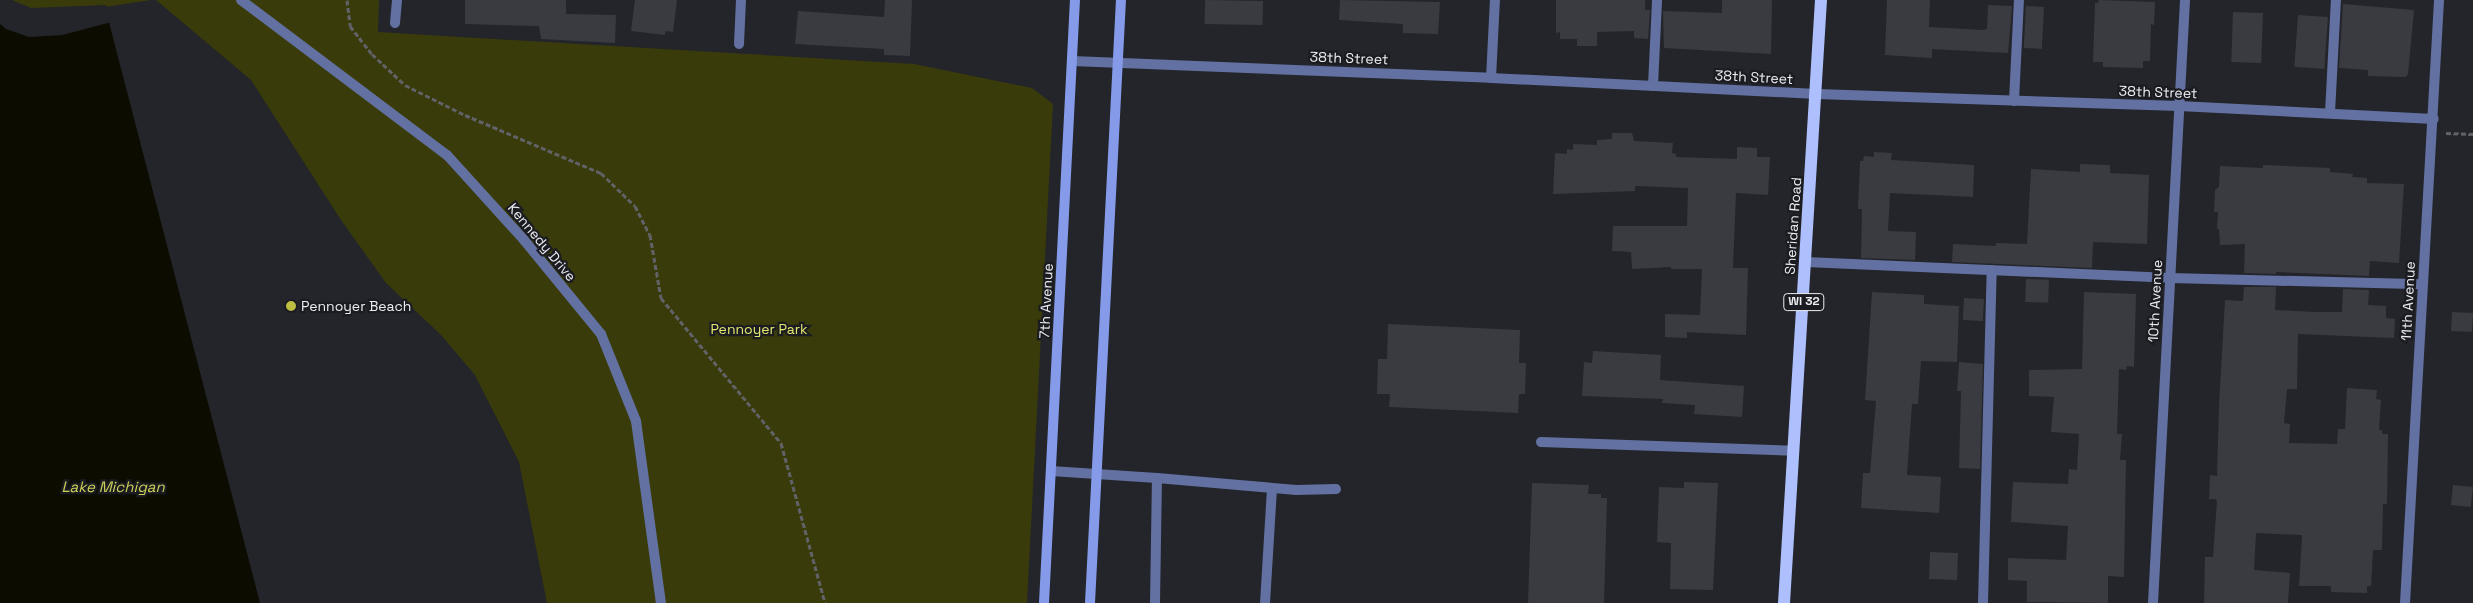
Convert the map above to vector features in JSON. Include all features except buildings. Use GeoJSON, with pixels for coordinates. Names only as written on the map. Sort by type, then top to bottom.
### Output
{"type":"FeatureCollection","features":[{"type":"Feature","properties":{"kind":"main road","name":"Sheridan Road"},"geometry":{"type":"LineString","coordinates":[[1784,603],[1817,94],[1821,0]]}},
{"type":"Feature","properties":{"kind":"street","name":"Kennedy Drive"},"geometry":{"type":"LineString","coordinates":[[241,0],[447,155],[524,240],[601,334],[636,420],[661,603]]}},
{"type":"Feature","properties":{"kind":"street"},"geometry":{"type":"LineString","coordinates":[[396,0],[396,23]]}},
{"type":"Feature","properties":{"kind":"street"},"geometry":{"type":"LineString","coordinates":[[739,44],[741,0]]}},
{"type":"Feature","properties":{"kind":"street","name":"7th Avenue"},"geometry":{"type":"LineString","coordinates":[[1044,603],[1075,0]]}},
{"type":"Feature","properties":{"kind":"street"},"geometry":{"type":"LineString","coordinates":[[1090,603],[1121,0]]}},
{"type":"Feature","properties":{"kind":"street"},"geometry":{"type":"LineString","coordinates":[[1491,78],[1495,0]]}},
{"type":"Feature","properties":{"kind":"street"},"geometry":{"type":"LineString","coordinates":[[1653,86],[1657,0]]}},
{"type":"Feature","properties":{"kind":"street"},"geometry":{"type":"LineString","coordinates":[[2014,101],[2019,0]]}},
{"type":"Feature","properties":{"kind":"street","name":"10th Avenue"},"geometry":{"type":"LineString","coordinates":[[2153,603],[2185,0]]}},
{"type":"Feature","properties":{"kind":"street"},"geometry":{"type":"LineString","coordinates":[[2330,113],[2336,0]]}},
{"type":"Feature","properties":{"kind":"street","name":"11th Avenue"},"geometry":{"type":"LineString","coordinates":[[2405,603],[2434,119],[2439,0]]}},
{"type":"Feature","properties":{"kind":"street","name":"38th Street"},"geometry":{"type":"LineString","coordinates":[[1072,61],[1491,78],[1817,94],[2179,106],[2434,119]]}},
{"type":"Feature","properties":{"kind":"street"},"geometry":{"type":"LineString","coordinates":[[1806,262],[2170,278],[2423,284]]}},
{"type":"Feature","properties":{"kind":"street"},"geometry":{"type":"LineString","coordinates":[[1983,603],[1992,270]]}},
{"type":"Feature","properties":{"kind":"street"},"geometry":{"type":"LineString","coordinates":[[1542,442],[1794,451]]}},
{"type":"Feature","properties":{"kind":"street"},"geometry":{"type":"LineString","coordinates":[[1051,471],[1272,488],[1336,489]]}},
{"type":"Feature","properties":{"kind":"street"},"geometry":{"type":"LineString","coordinates":[[1155,603],[1157,478]]}},
{"type":"Feature","properties":{"kind":"street"},"geometry":{"type":"LineString","coordinates":[[1265,603],[1272,488]]}},
{"type":"Feature","properties":{"kind":"path"},"geometry":{"type":"LineString","coordinates":[[347,0],[350,26],[372,54],[405,85],[465,115],[601,173],[635,206],[650,235],[661,298],[781,443],[825,603]]}},
{"type":"Feature","properties":{"kind":"path"},"geometry":{"type":"LineString","coordinates":[[2432,132],[2473,134]]}},
{"type":"Feature","properties":{"kind":"green space"},"geometry":{"type":"Polygon","coordinates":[[[6,0],[151,0],[105,7],[31,10],[6,0]]]}},
{"type":"Feature","properties":{"kind":"green space","name":"Pennoyer Park"},"geometry":{"type":"Polygon","coordinates":[[[156,0],[379,0],[378,32],[914,64],[1032,88],[1053,104],[1027,603],[547,603],[519,462],[475,375],[441,335],[386,283],[341,220],[251,80],[156,0]]]}},
{"type":"Feature","properties":{"kind":"water","name":"Lake Michigan"},"geometry":{"type":"Polygon","coordinates":[[[0,0],[31,10],[105,7],[260,603],[0,603],[0,0]]]}},
{"type":"Feature","properties":{"kind":"pier"},"geometry":{"type":"Polygon","coordinates":[[[0,0],[12,0],[31,8],[106,5],[112,22],[62,35],[29,37],[6,29],[0,24],[0,0]]]}},
{"type":"Feature","properties":{"kind":"place","name":"Pennoyer Beach"},"geometry":{"type":"Point","coordinates":[291,306]}}]}
